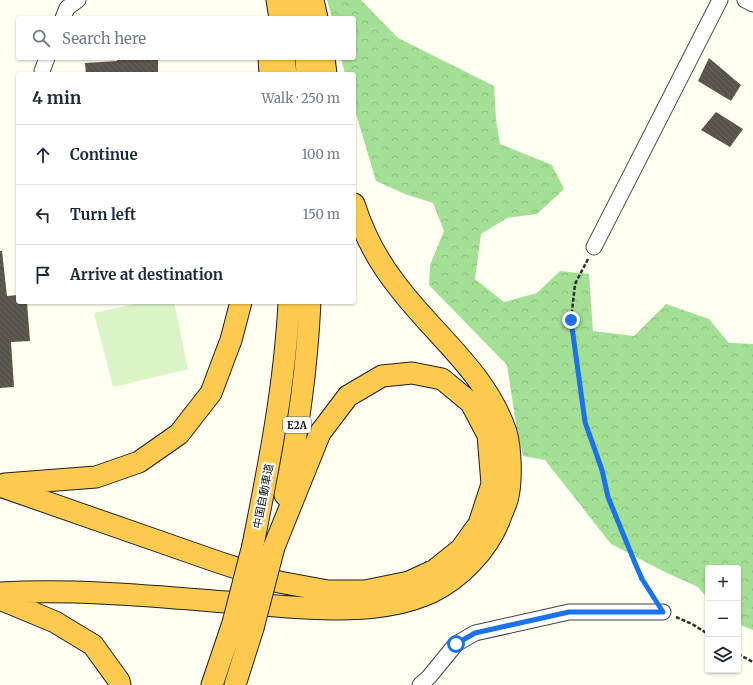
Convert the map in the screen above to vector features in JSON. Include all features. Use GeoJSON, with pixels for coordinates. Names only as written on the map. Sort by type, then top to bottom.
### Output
{"type":"FeatureCollection","features":[{"type":"Feature","properties":{"kind":"highway"},"geometry":{"type":"LineString","coordinates":[[265,0],[267,16]]}},
{"type":"Feature","properties":{"kind":"highway"},"geometry":{"type":"LineString","coordinates":[[277,0],[280,16]]}},
{"type":"Feature","properties":{"kind":"highway"},"geometry":{"type":"LineString","coordinates":[[298,0],[301,16]]}},
{"type":"Feature","properties":{"kind":"highway"},"geometry":{"type":"LineString","coordinates":[[313,0],[317,16]]}},
{"type":"Feature","properties":{"kind":"highway"},"geometry":{"type":"LineString","coordinates":[[269,60],[270,72]]}},
{"type":"Feature","properties":{"kind":"highway"},"geometry":{"type":"LineString","coordinates":[[284,60],[286,72]]}},
{"type":"Feature","properties":{"kind":"highway"},"geometry":{"type":"LineString","coordinates":[[306,60],[307,72]]}},
{"type":"Feature","properties":{"kind":"highway"},"geometry":{"type":"LineString","coordinates":[[324,60],[326,72]]}},
{"type":"Feature","properties":{"kind":"highway"},"geometry":{"type":"LineString","coordinates":[[0,593],[41,591],[90,592],[329,609],[369,608],[403,602],[432,592],[450,581],[465,569],[482,551],[496,528],[508,498],[510,465],[506,434],[492,400],[473,372],[395,284],[376,252],[356,210]]}},
{"type":"Feature","properties":{"kind":"highway"},"geometry":{"type":"LineString","coordinates":[[0,485],[96,477],[140,462],[179,434],[211,393],[232,340],[241,304]]}},
{"type":"Feature","properties":{"kind":"highway","name":"中国自動車道"},"geometry":{"type":"LineString","coordinates":[[212,685],[233,623],[253,545],[270,463],[282,383],[289,304]]}},
{"type":"Feature","properties":{"kind":"highway","name":"中国自動車道"},"geometry":{"type":"LineString","coordinates":[[235,685],[254,628],[274,547],[291,467],[303,386],[310,304]]}},
{"type":"Feature","properties":{"kind":"highway"},"geometry":{"type":"LineString","coordinates":[[0,485],[279,582],[328,591],[365,591],[409,582],[435,570],[461,549],[479,524],[492,484],[488,435],[471,403],[442,379],[412,373],[382,376],[348,396],[320,433],[274,547]]}},
{"type":"Feature","properties":{"kind":"highway"},"geometry":{"type":"LineString","coordinates":[[0,599],[55,622],[92,645],[119,681],[120,685]]}},
{"type":"Feature","properties":{"kind":"street"},"geometry":{"type":"LineString","coordinates":[[64,16],[67,8],[78,0]]}},
{"type":"Feature","properties":{"kind":"street"},"geometry":{"type":"LineString","coordinates":[[594,247],[720,0]]}},
{"type":"Feature","properties":{"kind":"street"},"geometry":{"type":"LineString","coordinates":[[745,0],[753,4]]}},
{"type":"Feature","properties":{"kind":"street"},"geometry":{"type":"LineString","coordinates":[[420,685],[430,677],[456,644],[475,633],[569,612],[663,612]]}},
{"type":"Feature","properties":{"kind":"path"},"geometry":{"type":"LineString","coordinates":[[594,247],[575,284],[571,320],[585,422],[602,470],[608,497],[642,579],[663,612],[692,624],[705,632]]}},
{"type":"Feature","properties":{"kind":"path"},"geometry":{"type":"LineString","coordinates":[[741,656],[753,662]]}},
{"type":"Feature","properties":{"kind":"green space"},"geometry":{"type":"Polygon","coordinates":[[[327,0],[361,0],[398,38],[494,86],[496,119],[500,144],[552,165],[564,189],[537,214],[507,218],[481,234],[475,279],[504,302],[537,293],[560,271],[589,274],[593,331],[634,336],[666,304],[709,319],[729,343],[753,344],[753,630],[741,625],[741,565],[705,565],[705,595],[698,587],[611,544],[545,460],[523,456],[516,424],[507,365],[429,285],[430,265],[444,231],[433,203],[405,194],[376,181],[356,114],[356,72],[344,72],[342,60],[356,60],[356,16],[331,16],[327,0]]]}},
{"type":"Feature","properties":{"kind":"green space"},"geometry":{"type":"Polygon","coordinates":[[[135,304],[174,304],[188,369],[113,387],[94,313],[135,304]]]}},
{"type":"Feature","properties":{"kind":"building"},"geometry":{"type":"Polygon","coordinates":[[[709,58],[741,85],[731,101],[698,81],[709,58]]]}},
{"type":"Feature","properties":{"kind":"building"},"geometry":{"type":"Polygon","coordinates":[[[158,60],[158,72],[86,72],[85,63],[158,60]]]}},
{"type":"Feature","properties":{"kind":"building"},"geometry":{"type":"Polygon","coordinates":[[[716,112],[743,129],[730,147],[701,130],[716,112]]]}},
{"type":"Feature","properties":{"kind":"building"},"geometry":{"type":"Polygon","coordinates":[[[0,251],[2,251],[7,296],[16,295],[16,304],[27,304],[30,341],[11,342],[14,387],[0,388],[0,251]]]}},
{"type":"Feature","properties":{"kind":"route"},"geometry":{"type":"LineString","coordinates":[[456,644],[475,633],[569,612],[663,612],[642,579],[608,497],[602,470],[585,422],[571,320]]}}]}
